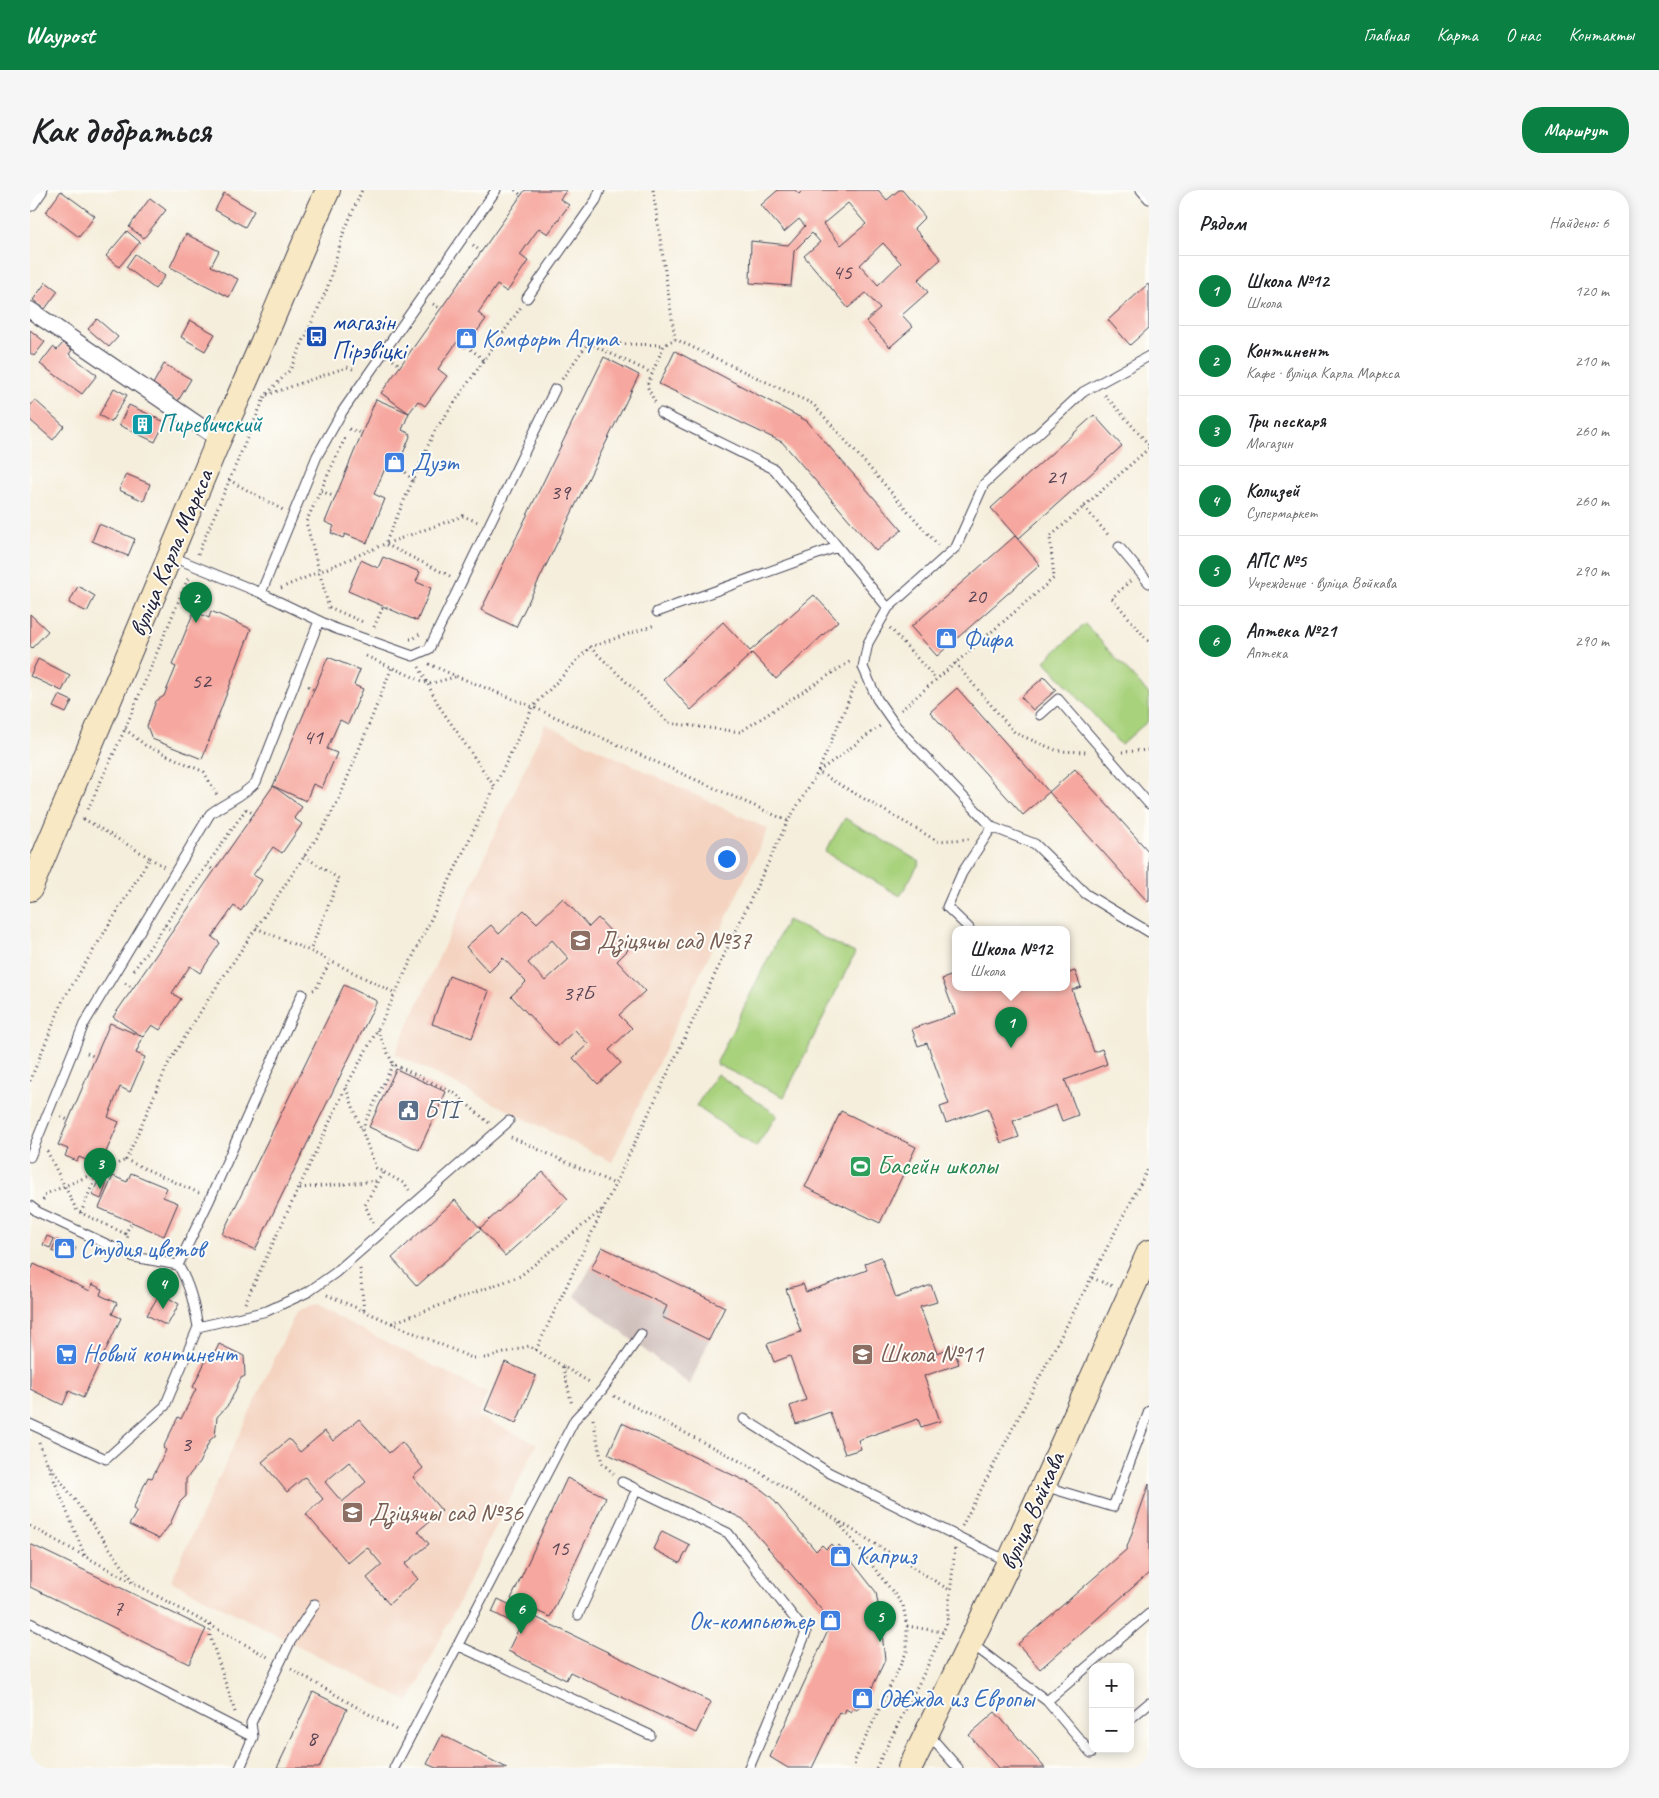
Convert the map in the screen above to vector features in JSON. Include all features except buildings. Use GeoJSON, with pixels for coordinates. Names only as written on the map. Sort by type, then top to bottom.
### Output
{"type":"FeatureCollection","features":[{"type":"Feature","properties":{"kind":"main road","name":"вуліца Карла Маркса"},"geometry":{"type":"LineString","coordinates":[[30,889],[219,438],[243,389],[301,249],[328,190]]}},
{"type":"Feature","properties":{"kind":"main road","name":"вуліца Войкава"},"geometry":{"type":"LineString","coordinates":[[910,1768],[1009,1562],[1149,1252]]}},
{"type":"Feature","properties":{"kind":"street"},"geometry":{"type":"LineString","coordinates":[[30,203],[40,190]]}},
{"type":"Feature","properties":{"kind":"street"},"geometry":{"type":"LineString","coordinates":[[30,310],[219,438]]}},
{"type":"Feature","properties":{"kind":"lane"},"geometry":{"type":"LineString","coordinates":[[263,594],[317,456],[342,412],[496,190]]}},
{"type":"Feature","properties":{"kind":"lane"},"geometry":{"type":"LineString","coordinates":[[527,298],[596,200],[600,190]]}},
{"type":"Feature","properties":{"kind":"lane"},"geometry":{"type":"LineString","coordinates":[[1141,190],[1149,199]]}},
{"type":"Feature","properties":{"kind":"lane"},"geometry":{"type":"LineString","coordinates":[[1149,356],[1083,392],[984,484],[956,547],[888,608],[868,643],[863,667],[877,699],[903,734],[992,827],[1035,844],[1086,894],[1149,932]]}},
{"type":"Feature","properties":{"kind":"lane"},"geometry":{"type":"LineString","coordinates":[[170,556],[263,594],[334,628],[413,656],[429,649],[555,389]]}},
{"type":"Feature","properties":{"kind":"lane"},"geometry":{"type":"LineString","coordinates":[[661,413],[774,469],[888,608]]}},
{"type":"Feature","properties":{"kind":"lane"},"geometry":{"type":"LineString","coordinates":[[657,612],[837,547]]}},
{"type":"Feature","properties":{"kind":"lane"},"geometry":{"type":"LineString","coordinates":[[1119,547],[1149,582]]}},
{"type":"Feature","properties":{"kind":"lane"},"geometry":{"type":"LineString","coordinates":[[30,1157],[84,1024],[210,814],[223,804],[250,790],[256,782],[319,621]]}},
{"type":"Feature","properties":{"kind":"lane"},"geometry":{"type":"LineString","coordinates":[[1040,715],[1058,699],[1149,804]]}},
{"type":"Feature","properties":{"kind":"lane"},"geometry":{"type":"LineString","coordinates":[[967,926],[947,907],[962,873],[992,827]]}},
{"type":"Feature","properties":{"kind":"lane"},"geometry":{"type":"LineString","coordinates":[[178,1265],[210,1199],[302,994]]}},
{"type":"Feature","properties":{"kind":"lane"},"geometry":{"type":"LineString","coordinates":[[198,1327],[266,1311],[313,1289],[336,1273],[509,1121]]}},
{"type":"Feature","properties":{"kind":"lane"},"geometry":{"type":"LineString","coordinates":[[30,1206],[38,1212],[134,1257],[178,1265],[188,1280],[198,1327],[165,1406],[106,1460],[30,1424]]}},
{"type":"Feature","properties":{"kind":"lane"},"geometry":{"type":"LineString","coordinates":[[394,1768],[575,1419],[602,1390],[641,1334]]}},
{"type":"Feature","properties":{"kind":"lane"},"geometry":{"type":"LineString","coordinates":[[1043,1486],[1112,1507],[1149,1411]]}},
{"type":"Feature","properties":{"kind":"lane"},"geometry":{"type":"LineString","coordinates":[[744,1418],[828,1472],[1009,1562]]}},
{"type":"Feature","properties":{"kind":"lane"},"geometry":{"type":"LineString","coordinates":[[622,1482],[728,1532],[806,1633],[749,1768]]}},
{"type":"Feature","properties":{"kind":"lane"},"geometry":{"type":"LineString","coordinates":[[578,1615],[637,1489]]}},
{"type":"Feature","properties":{"kind":"lane"},"geometry":{"type":"LineString","coordinates":[[240,1768],[253,1737],[251,1723],[290,1642],[315,1604]]}},
{"type":"Feature","properties":{"kind":"lane"},"geometry":{"type":"LineString","coordinates":[[1047,1701],[1149,1614]]}},
{"type":"Feature","properties":{"kind":"lane"},"geometry":{"type":"LineString","coordinates":[[30,1623],[253,1737]]}},
{"type":"Feature","properties":{"kind":"lane"},"geometry":{"type":"LineString","coordinates":[[970,1642],[1047,1701],[1089,1751]]}},
{"type":"Feature","properties":{"kind":"lane"},"geometry":{"type":"LineString","coordinates":[[457,1645],[650,1735]]}},
{"type":"Feature","properties":{"kind":"lane"},"geometry":{"type":"LineString","coordinates":[[1134,1716],[1149,1703]]}},
{"type":"Feature","properties":{"kind":"lane"},"geometry":{"type":"LineString","coordinates":[[927,1733],[958,1768]]}},
{"type":"Feature","properties":{"kind":"path"},"geometry":{"type":"LineString","coordinates":[[30,1081],[63,1000],[150,858],[84,819],[125,729],[180,595],[266,396],[290,370],[326,289],[343,234],[362,190]]}},
{"type":"Feature","properties":{"kind":"path"},"geometry":{"type":"LineString","coordinates":[[515,190],[521,196]]}},
{"type":"Feature","properties":{"kind":"path"},"geometry":{"type":"LineString","coordinates":[[653,190],[675,339]]}},
{"type":"Feature","properties":{"kind":"path"},"geometry":{"type":"LineString","coordinates":[[468,252],[479,237]]}},
{"type":"Feature","properties":{"kind":"path"},"geometry":{"type":"LineString","coordinates":[[473,245],[481,252]]}},
{"type":"Feature","properties":{"kind":"path"},"geometry":{"type":"LineString","coordinates":[[427,311],[438,296]]}},
{"type":"Feature","properties":{"kind":"path"},"geometry":{"type":"LineString","coordinates":[[385,544],[434,432],[527,298]]}},
{"type":"Feature","properties":{"kind":"path"},"geometry":{"type":"LineString","coordinates":[[432,303],[441,309]]}},
{"type":"Feature","properties":{"kind":"path"},"geometry":{"type":"LineString","coordinates":[[588,343],[664,345],[675,339]]}},
{"type":"Feature","properties":{"kind":"path"},"geometry":{"type":"LineString","coordinates":[[675,339],[814,404],[947,555]]}},
{"type":"Feature","properties":{"kind":"path"},"geometry":{"type":"LineString","coordinates":[[588,343],[652,373]]}},
{"type":"Feature","properties":{"kind":"path"},"geometry":{"type":"LineString","coordinates":[[555,389],[588,343]]}},
{"type":"Feature","properties":{"kind":"path"},"geometry":{"type":"LineString","coordinates":[[661,413],[648,386],[664,345]]}},
{"type":"Feature","properties":{"kind":"path"},"geometry":{"type":"LineString","coordinates":[[467,346],[484,360]]}},
{"type":"Feature","properties":{"kind":"path"},"geometry":{"type":"LineString","coordinates":[[266,396],[347,367],[379,379],[393,360],[401,366]]}},
{"type":"Feature","properties":{"kind":"path"},"geometry":{"type":"LineString","coordinates":[[818,772],[891,718],[1054,578],[1050,537],[1149,446],[1097,385]]}},
{"type":"Feature","properties":{"kind":"path"},"geometry":{"type":"LineString","coordinates":[[334,628],[306,522],[352,421]]}},
{"type":"Feature","properties":{"kind":"path"},"geometry":{"type":"LineString","coordinates":[[349,429],[362,434]]}},
{"type":"Feature","properties":{"kind":"path"},"geometry":{"type":"LineString","coordinates":[[398,466],[413,481]]}},
{"type":"Feature","properties":{"kind":"path"},"geometry":{"type":"LineString","coordinates":[[229,480],[306,522]]}},
{"type":"Feature","properties":{"kind":"path"},"geometry":{"type":"LineString","coordinates":[[321,491],[335,497]]}},
{"type":"Feature","properties":{"kind":"path"},"geometry":{"type":"LineString","coordinates":[[1084,507],[1119,547]]}},
{"type":"Feature","properties":{"kind":"path"},"geometry":{"type":"LineString","coordinates":[[263,594],[385,544],[463,516],[488,527]]}},
{"type":"Feature","properties":{"kind":"path"},"geometry":{"type":"LineString","coordinates":[[385,544],[450,576]]}},
{"type":"Feature","properties":{"kind":"path"},"geometry":{"type":"LineString","coordinates":[[1140,572],[1112,598],[1149,642]]}},
{"type":"Feature","properties":{"kind":"path"},"geometry":{"type":"LineString","coordinates":[[329,606],[382,631]]}},
{"type":"Feature","properties":{"kind":"path"},"geometry":{"type":"LineString","coordinates":[[374,627],[383,606]]}},
{"type":"Feature","properties":{"kind":"path"},"geometry":{"type":"LineString","coordinates":[[238,1318],[346,1087],[395,993],[533,707],[590,647],[659,624],[657,612]]}},
{"type":"Feature","properties":{"kind":"path"},"geometry":{"type":"LineString","coordinates":[[882,619],[936,679]]}},
{"type":"Feature","properties":{"kind":"path"},"geometry":{"type":"LineString","coordinates":[[406,639],[413,639],[424,630]]}},
{"type":"Feature","properties":{"kind":"path"},"geometry":{"type":"LineString","coordinates":[[590,647],[669,723],[740,732],[866,651]]}},
{"type":"Feature","properties":{"kind":"path"},"geometry":{"type":"LineString","coordinates":[[358,652],[429,684],[456,676]]}},
{"type":"Feature","properties":{"kind":"path"},"geometry":{"type":"LineString","coordinates":[[38,1212],[46,1194],[126,1160],[168,1064],[339,800],[392,667],[413,656]]}},
{"type":"Feature","properties":{"kind":"path"},"geometry":{"type":"LineString","coordinates":[[413,656],[456,676],[533,707],[788,821]]}},
{"type":"Feature","properties":{"kind":"path"},"geometry":{"type":"LineString","coordinates":[[413,656],[439,706],[495,787]]}},
{"type":"Feature","properties":{"kind":"path"},"geometry":{"type":"LineString","coordinates":[[955,663],[1015,734],[1058,751],[1105,753],[1149,750]]}},
{"type":"Feature","properties":{"kind":"path"},"geometry":{"type":"LineString","coordinates":[[536,1350],[788,821],[818,772],[863,667]]}},
{"type":"Feature","properties":{"kind":"path"},"geometry":{"type":"LineString","coordinates":[[125,729],[145,745],[204,772],[223,804],[238,819]]}},
{"type":"Feature","properties":{"kind":"path"},"geometry":{"type":"LineString","coordinates":[[818,772],[937,841],[984,839]]}},
{"type":"Feature","properties":{"kind":"path"},"geometry":{"type":"LineString","coordinates":[[133,988],[125,983],[250,802]]}},
{"type":"Feature","properties":{"kind":"path"},"geometry":{"type":"LineString","coordinates":[[246,809],[254,814]]}},
{"type":"Feature","properties":{"kind":"path"},"geometry":{"type":"LineString","coordinates":[[304,856],[340,879],[310,951]]}},
{"type":"Feature","properties":{"kind":"path"},"geometry":{"type":"LineString","coordinates":[[207,865],[214,871]]}},
{"type":"Feature","properties":{"kind":"path"},"geometry":{"type":"LineString","coordinates":[[165,925],[172,931]]}},
{"type":"Feature","properties":{"kind":"path"},"geometry":{"type":"LineString","coordinates":[[256,928],[310,951],[395,993]]}},
{"type":"Feature","properties":{"kind":"path"},"geometry":{"type":"LineString","coordinates":[[302,994],[316,989],[330,961]]}},
{"type":"Feature","properties":{"kind":"path"},"geometry":{"type":"LineString","coordinates":[[377,1029],[393,1064],[454,1093],[498,1130],[615,1184]]}},
{"type":"Feature","properties":{"kind":"path"},"geometry":{"type":"LineString","coordinates":[[90,1046],[87,1054],[95,1057]]}},
{"type":"Feature","properties":{"kind":"path"},"geometry":{"type":"LineString","coordinates":[[362,1129],[393,1064]]}},
{"type":"Feature","properties":{"kind":"path"},"geometry":{"type":"LineString","coordinates":[[346,1087],[376,1168],[405,1184],[417,1201]]}},
{"type":"Feature","properties":{"kind":"path"},"geometry":{"type":"LineString","coordinates":[[56,1125],[64,1108]]}},
{"type":"Feature","properties":{"kind":"path"},"geometry":{"type":"LineString","coordinates":[[60,1117],[68,1120]]}},
{"type":"Feature","properties":{"kind":"path"},"geometry":{"type":"LineString","coordinates":[[50,1143],[46,1151],[77,1211],[128,1235],[126,1253]]}},
{"type":"Feature","properties":{"kind":"path"},"geometry":{"type":"LineString","coordinates":[[126,1160],[210,1199]]}},
{"type":"Feature","properties":{"kind":"path"},"geometry":{"type":"LineString","coordinates":[[876,1768],[947,1623],[957,1536],[1149,1168]]}},
{"type":"Feature","properties":{"kind":"path"},"geometry":{"type":"LineString","coordinates":[[81,1213],[97,1172]]}},
{"type":"Feature","properties":{"kind":"path"},"geometry":{"type":"LineString","coordinates":[[378,1236],[365,1205],[383,1172]]}},
{"type":"Feature","properties":{"kind":"path"},"geometry":{"type":"LineString","coordinates":[[299,1188],[378,1181]]}},
{"type":"Feature","properties":{"kind":"path"},"geometry":{"type":"LineString","coordinates":[[391,1323],[520,1276],[604,1208]]}},
{"type":"Feature","properties":{"kind":"path"},"geometry":{"type":"LineString","coordinates":[[125,1234],[132,1222]]}},
{"type":"Feature","properties":{"kind":"path"},"geometry":{"type":"LineString","coordinates":[[358,1253],[364,1312]]}},
{"type":"Feature","properties":{"kind":"path"},"geometry":{"type":"LineString","coordinates":[[313,1289],[472,1358],[486,1358],[529,1346],[602,1390],[753,1468],[950,1591]]}},
{"type":"Feature","properties":{"kind":"path"},"geometry":{"type":"LineString","coordinates":[[563,1366],[575,1419]]}},
{"type":"Feature","properties":{"kind":"path"},"geometry":{"type":"LineString","coordinates":[[590,1403],[602,1463],[622,1482]]}},
{"type":"Feature","properties":{"kind":"path"},"geometry":{"type":"LineString","coordinates":[[38,1441],[85,1556]]}},
{"type":"Feature","properties":{"kind":"path"},"geometry":{"type":"LineString","coordinates":[[48,1464],[136,1584]]}},
{"type":"Feature","properties":{"kind":"path"},"geometry":{"type":"LineString","coordinates":[[837,1520],[903,1605],[907,1626],[906,1651],[854,1760],[854,1768]]}},
{"type":"Feature","properties":{"kind":"path"},"geometry":{"type":"LineString","coordinates":[[30,1527],[210,1624],[410,1737]]}},
{"type":"Feature","properties":{"kind":"path"},"geometry":{"type":"LineString","coordinates":[[210,1624],[210,1636],[241,1731]]}},
{"type":"Feature","properties":{"kind":"path"},"geometry":{"type":"LineString","coordinates":[[907,1626],[943,1632]]}},
{"type":"Feature","properties":{"kind":"shaded area","name":"Дзіцячы сад №37"},"geometry":{"type":"Polygon","coordinates":[[[545,724],[768,829],[612,1162],[395,1054],[545,724]]]}},
{"type":"Feature","properties":{"kind":"shaded area"},"geometry":{"type":"Polygon","coordinates":[[[602,1247],[725,1307],[690,1385],[575,1296],[602,1247]]]}},
{"type":"Feature","properties":{"kind":"shaded area","name":"Дзіцячы сад №36"},"geometry":{"type":"Polygon","coordinates":[[[312,1304],[487,1393],[478,1416],[537,1444],[409,1702],[171,1581],[297,1310],[312,1304]]]}},
{"type":"Feature","properties":{"kind":"green space"},"geometry":{"type":"Polygon","coordinates":[[[1085,624],[1149,694],[1149,720],[1121,745],[1045,661],[1085,624]]]}},
{"type":"Feature","properties":{"kind":"green space"},"geometry":{"type":"Polygon","coordinates":[[[845,818],[920,862],[900,896],[825,852],[845,818]]]}},
{"type":"Feature","properties":{"kind":"green space"},"geometry":{"type":"Polygon","coordinates":[[[787,920],[855,953],[784,1097],[716,1064],[787,920]]]}},
{"type":"Feature","properties":{"kind":"green space"},"geometry":{"type":"Polygon","coordinates":[[[717,1074],[777,1115],[756,1147],[696,1106],[717,1074]]]}},
{"type":"Feature","properties":{"kind":"place","name":"магазін Пірэвіцкі"},"geometry":{"type":"Point","coordinates":[316,336]}},
{"type":"Feature","properties":{"kind":"place","name":"Комфорт Агута"},"geometry":{"type":"Point","coordinates":[466,339]}},
{"type":"Feature","properties":{"kind":"place","name":"Пиревичский"},"geometry":{"type":"Point","coordinates":[142,424]}},
{"type":"Feature","properties":{"kind":"place","name":"Дуэт"},"geometry":{"type":"Point","coordinates":[395,463]}},
{"type":"Feature","properties":{"kind":"place","name":"Континент"},"geometry":{"type":"Point","coordinates":[196,623]}},
{"type":"Feature","properties":{"kind":"place","name":"Фифа"},"geometry":{"type":"Point","coordinates":[947,639]}},
{"type":"Feature","properties":{"kind":"place","name":"Дзіцячы сад №37"},"geometry":{"type":"Point","coordinates":[581,941]}},
{"type":"Feature","properties":{"kind":"place","name":"Школа №12"},"geometry":{"type":"Point","coordinates":[1011,1048]}},
{"type":"Feature","properties":{"kind":"place","name":"БТІ"},"geometry":{"type":"Point","coordinates":[408,1110]}},
{"type":"Feature","properties":{"kind":"place","name":"Басейн школы"},"geometry":{"type":"Point","coordinates":[861,1166]}},
{"type":"Feature","properties":{"kind":"place","name":"Три пескаря"},"geometry":{"type":"Point","coordinates":[100,1189]}},
{"type":"Feature","properties":{"kind":"place","name":"Студия цветов"},"geometry":{"type":"Point","coordinates":[64,1249]}},
{"type":"Feature","properties":{"kind":"place","name":"Колизей"},"geometry":{"type":"Point","coordinates":[163,1309]}},
{"type":"Feature","properties":{"kind":"place","name":"Новый континент"},"geometry":{"type":"Point","coordinates":[67,1354]}},
{"type":"Feature","properties":{"kind":"place","name":"Школа №11"},"geometry":{"type":"Point","coordinates":[863,1354]}},
{"type":"Feature","properties":{"kind":"place","name":"Дзіцячы сад №36"},"geometry":{"type":"Point","coordinates":[353,1513]}},
{"type":"Feature","properties":{"kind":"place","name":"Каприз"},"geometry":{"type":"Point","coordinates":[840,1556]}},
{"type":"Feature","properties":{"kind":"place","name":"Ок-компьютер"},"geometry":{"type":"Point","coordinates":[830,1621]}},
{"type":"Feature","properties":{"kind":"place","name":"Аптека №21"},"geometry":{"type":"Point","coordinates":[521,1634]}},
{"type":"Feature","properties":{"kind":"place","name":"АПС №5"},"geometry":{"type":"Point","coordinates":[880,1642]}},
{"type":"Feature","properties":{"kind":"place","name":"Од€жда из Европы"},"geometry":{"type":"Point","coordinates":[862,1699]}}]}
